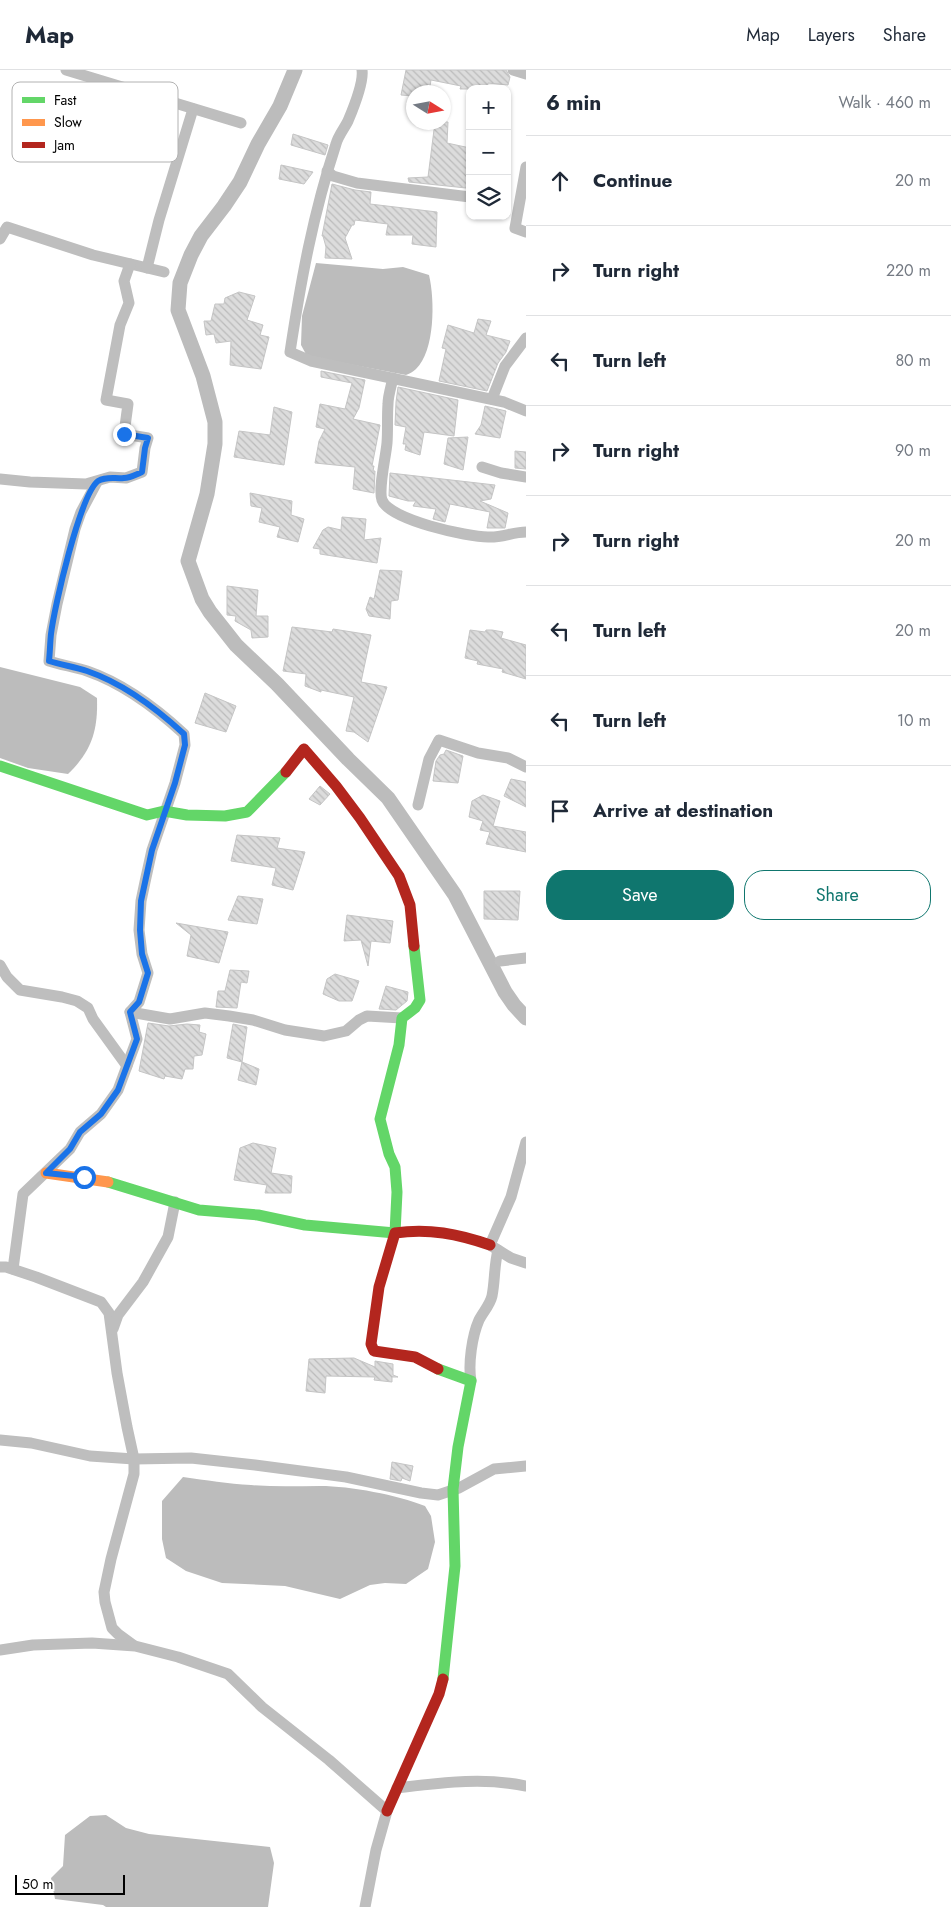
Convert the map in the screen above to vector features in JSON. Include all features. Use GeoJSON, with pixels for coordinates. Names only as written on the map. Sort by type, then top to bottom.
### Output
{"type":"FeatureCollection","features":[{"type":"Feature","properties":{"kind":"street"},"geometry":{"type":"LineString","coordinates":[[66,70],[111,82]]}},
{"type":"Feature","properties":{"kind":"street"},"geometry":{"type":"LineString","coordinates":[[362,70],[358,94],[347,122],[338,138],[320,194],[304,266],[290,352],[311,361],[492,399],[526,411]]}},
{"type":"Feature","properties":{"kind":"street"},"geometry":{"type":"LineString","coordinates":[[513,70],[526,74]]}},
{"type":"Feature","properties":{"kind":"street"},"geometry":{"type":"LineString","coordinates":[[178,104],[241,123]]}},
{"type":"Feature","properties":{"kind":"street"},"geometry":{"type":"LineString","coordinates":[[178,156],[192,109]]}},
{"type":"Feature","properties":{"kind":"street"},"geometry":{"type":"LineString","coordinates":[[147,268],[176,162]]}},
{"type":"Feature","properties":{"kind":"street"},"geometry":{"type":"LineString","coordinates":[[526,167],[515,228],[526,232]]}},
{"type":"Feature","properties":{"kind":"street"},"geometry":{"type":"LineString","coordinates":[[327,171],[333,176],[357,183],[466,197]]}},
{"type":"Feature","properties":{"kind":"street"},"geometry":{"type":"LineString","coordinates":[[511,205],[519,206]]}},
{"type":"Feature","properties":{"kind":"street"},"geometry":{"type":"LineString","coordinates":[[0,239],[7,227],[93,255],[164,272]]}},
{"type":"Feature","properties":{"kind":"street"},"geometry":{"type":"LineString","coordinates":[[0,479],[68,484],[97,482],[110,477],[126,478],[142,472],[148,438],[124,434],[128,404],[106,400],[120,325],[129,303],[124,281],[130,264]]}},
{"type":"Feature","properties":{"kind":"street"},"geometry":{"type":"LineString","coordinates":[[492,399],[505,366],[526,338]]}},
{"type":"Feature","properties":{"kind":"street"},"geometry":{"type":"LineString","coordinates":[[393,378],[388,403],[387,442],[382,483],[382,500],[388,507],[397,514],[423,524],[472,535],[489,537],[526,532]]}},
{"type":"Feature","properties":{"kind":"street"},"geometry":{"type":"LineString","coordinates":[[482,468],[526,477]]}},
{"type":"Feature","properties":{"kind":"street"},"geometry":{"type":"LineString","coordinates":[[97,482],[81,512],[75,529],[54,620],[49,661],[86,670],[147,703],[184,734],[185,745],[175,783],[164,811],[148,865],[141,901],[140,930],[142,954],[148,973],[139,1002],[130,1012]]}},
{"type":"Feature","properties":{"kind":"street"},"geometry":{"type":"LineString","coordinates":[[418,805],[429,759],[439,740],[478,753],[508,758],[526,768]]}},
{"type":"Feature","properties":{"kind":"street"},"geometry":{"type":"LineString","coordinates":[[0,766],[127,810],[147,815],[164,811],[187,815],[225,816],[247,812],[284,774],[304,750],[336,786],[360,818],[398,876],[410,905],[420,1000],[416,1008],[402,1018],[367,1016],[346,1031],[324,1036],[285,1030],[253,1020],[205,1013],[170,1019],[130,1012]]}},
{"type":"Feature","properties":{"kind":"street"},"geometry":{"type":"LineString","coordinates":[[500,960],[526,958]]}},
{"type":"Feature","properties":{"kind":"street"},"geometry":{"type":"LineString","coordinates":[[0,965],[7,977],[20,990],[77,1001],[88,1008],[93,1020],[127,1066]]}},
{"type":"Feature","properties":{"kind":"street"},"geometry":{"type":"LineString","coordinates":[[13,1269],[23,1194],[70,1149],[80,1132],[101,1114],[118,1090],[137,1039],[130,1012]]}},
{"type":"Feature","properties":{"kind":"street"},"geometry":{"type":"LineString","coordinates":[[402,1018],[399,1046],[380,1119],[389,1154],[395,1167],[397,1192],[395,1233],[379,1286],[371,1344],[374,1351],[415,1357],[439,1370],[471,1381]]}},
{"type":"Feature","properties":{"kind":"street"},"geometry":{"type":"LineString","coordinates":[[365,1907],[376,1850],[387,1811],[439,1694],[446,1671],[456,1566],[453,1489],[458,1447],[471,1381],[470,1359],[479,1321],[488,1307],[492,1296],[494,1247],[511,1197],[526,1142]]}},
{"type":"Feature","properties":{"kind":"street"},"geometry":{"type":"LineString","coordinates":[[46,1173],[103,1180],[199,1210],[258,1215],[282,1219],[305,1226],[351,1228],[395,1233],[418,1229],[448,1232],[494,1247],[511,1258],[526,1263]]}},
{"type":"Feature","properties":{"kind":"street"},"geometry":{"type":"LineString","coordinates":[[112,1331],[118,1315],[147,1275],[168,1237],[175,1202]]}},
{"type":"Feature","properties":{"kind":"street"},"geometry":{"type":"LineString","coordinates":[[0,1267],[13,1269],[100,1302],[109,1313],[113,1352],[134,1459],[134,1474],[111,1559],[104,1592],[104,1602],[112,1628],[135,1646]]}},
{"type":"Feature","properties":{"kind":"street"},"geometry":{"type":"LineString","coordinates":[[0,1440],[31,1443],[90,1456],[134,1459],[191,1458],[255,1465],[346,1477],[438,1495],[494,1469],[526,1466]]}},
{"type":"Feature","properties":{"kind":"street"},"geometry":{"type":"LineString","coordinates":[[0,1650],[33,1645],[92,1642],[135,1646],[178,1657],[228,1674],[262,1707],[329,1760],[387,1811]]}},
{"type":"Feature","properties":{"kind":"street"},"geometry":{"type":"LineString","coordinates":[[396,1788],[468,1781],[511,1782],[526,1786]]}},
{"type":"Feature","properties":{"kind":"shaded area"},"geometry":{"type":"Polygon","coordinates":[[[316,263],[383,269],[403,267],[429,275],[433,311],[432,325],[427,350],[416,369],[406,375],[307,356],[301,345],[302,316],[316,263]]]}},
{"type":"Feature","properties":{"kind":"shaded area"},"geometry":{"type":"Polygon","coordinates":[[[0,667],[80,687],[97,698],[95,730],[92,739],[83,757],[68,774],[28,768],[0,758],[0,667]]]}},
{"type":"Feature","properties":{"kind":"shaded area"},"geometry":{"type":"Polygon","coordinates":[[[183,1477],[260,1486],[320,1486],[359,1489],[425,1506],[431,1516],[435,1542],[428,1569],[406,1584],[385,1583],[370,1585],[340,1599],[285,1586],[222,1583],[186,1571],[166,1558],[162,1539],[162,1501],[183,1477]]]}},
{"type":"Feature","properties":{"kind":"shaded area"},"geometry":{"type":"Polygon","coordinates":[[[106,1815],[126,1828],[149,1834],[270,1847],[274,1863],[268,1907],[106,1907],[103,1905],[55,1899],[51,1878],[63,1866],[65,1835],[90,1816],[106,1815]]]}},
{"type":"Feature","properties":{"kind":"building"},"geometry":{"type":"Polygon","coordinates":[[[406,70],[506,70],[510,77],[508,85],[488,83],[488,85],[466,85],[466,89],[460,89],[461,86],[431,80],[430,85],[406,85],[406,95],[401,95],[406,70]]]}},
{"type":"Feature","properties":{"kind":"building"},"geometry":{"type":"Polygon","coordinates":[[[434,130],[448,130],[447,143],[466,147],[466,188],[409,182],[408,178],[428,177],[434,130]]]}},
{"type":"Feature","properties":{"kind":"building"},"geometry":{"type":"Polygon","coordinates":[[[293,134],[328,145],[325,155],[291,145],[293,134]]]}},
{"type":"Feature","properties":{"kind":"building"},"geometry":{"type":"Polygon","coordinates":[[[281,165],[313,172],[304,184],[279,179],[281,165]]]}},
{"type":"Feature","properties":{"kind":"building"},"geometry":{"type":"Polygon","coordinates":[[[332,184],[371,192],[370,204],[437,212],[436,247],[412,244],[413,235],[386,235],[388,224],[355,220],[354,225],[352,225],[345,238],[352,259],[325,258],[326,247],[322,236],[332,184]]]}},
{"type":"Feature","properties":{"kind":"building"},"geometry":{"type":"Polygon","coordinates":[[[239,292],[255,296],[247,320],[263,325],[260,335],[269,337],[261,369],[230,365],[231,341],[216,343],[214,334],[206,335],[204,321],[211,321],[215,304],[224,304],[225,298],[239,292]]]}},
{"type":"Feature","properties":{"kind":"building"},"geometry":{"type":"Polygon","coordinates":[[[478,319],[491,321],[486,335],[510,341],[506,352],[498,363],[487,391],[439,381],[446,349],[442,348],[448,325],[474,333],[478,319]]]}},
{"type":"Feature","properties":{"kind":"building"},"geometry":{"type":"Polygon","coordinates":[[[321,371],[365,380],[359,408],[353,419],[380,425],[372,466],[374,466],[373,471],[375,471],[374,493],[353,489],[355,467],[315,463],[319,441],[325,429],[316,427],[320,404],[345,409],[352,383],[321,377],[321,371]]]}},
{"type":"Feature","properties":{"kind":"building"},"geometry":{"type":"Polygon","coordinates":[[[398,387],[458,400],[454,436],[424,432],[420,455],[405,450],[406,444],[403,444],[406,427],[395,425],[398,387]]]}},
{"type":"Feature","properties":{"kind":"building"},"geometry":{"type":"Polygon","coordinates":[[[485,406],[506,411],[500,438],[475,434],[481,425],[485,406]]]}},
{"type":"Feature","properties":{"kind":"building"},"geometry":{"type":"Polygon","coordinates":[[[274,407],[292,412],[284,465],[234,457],[239,431],[270,435],[274,407]]]}},
{"type":"Feature","properties":{"kind":"building"},"geometry":{"type":"Polygon","coordinates":[[[468,437],[463,470],[444,464],[448,438],[468,437]]]}},
{"type":"Feature","properties":{"kind":"building"},"geometry":{"type":"Polygon","coordinates":[[[515,451],[526,452],[526,469],[515,468],[515,451]]]}},
{"type":"Feature","properties":{"kind":"building"},"geometry":{"type":"Polygon","coordinates":[[[390,473],[495,485],[491,499],[480,501],[508,513],[505,528],[487,528],[490,512],[450,504],[445,522],[433,519],[436,509],[413,506],[416,501],[389,496],[390,473]]]}},
{"type":"Feature","properties":{"kind":"building"},"geometry":{"type":"Polygon","coordinates":[[[250,493],[292,501],[291,515],[304,519],[298,542],[277,537],[280,527],[259,522],[262,508],[251,506],[250,493]]]}},
{"type":"Feature","properties":{"kind":"building"},"geometry":{"type":"Polygon","coordinates":[[[342,517],[366,519],[364,540],[381,538],[377,563],[320,554],[320,549],[313,548],[323,530],[328,527],[341,530],[342,517]]]}},
{"type":"Feature","properties":{"kind":"building"},"geometry":{"type":"Polygon","coordinates":[[[380,570],[402,571],[398,600],[391,601],[390,619],[369,616],[366,609],[370,597],[374,599],[380,570]]]}},
{"type":"Feature","properties":{"kind":"building"},"geometry":{"type":"Polygon","coordinates":[[[227,586],[258,590],[256,616],[268,616],[268,637],[252,638],[251,630],[235,621],[236,616],[227,615],[227,586]]]}},
{"type":"Feature","properties":{"kind":"building"},"geometry":{"type":"Polygon","coordinates":[[[292,627],[332,632],[333,629],[371,635],[361,682],[387,687],[368,742],[354,732],[346,731],[354,697],[321,690],[321,692],[305,686],[306,674],[283,671],[292,627]]]}},
{"type":"Feature","properties":{"kind":"building"},"geometry":{"type":"Polygon","coordinates":[[[470,630],[503,632],[501,638],[526,645],[526,679],[502,672],[503,669],[477,664],[478,661],[465,658],[470,630]]]}},
{"type":"Feature","properties":{"kind":"building"},"geometry":{"type":"Polygon","coordinates":[[[205,693],[236,706],[226,732],[195,723],[205,693]]]}},
{"type":"Feature","properties":{"kind":"building"},"geometry":{"type":"Polygon","coordinates":[[[446,750],[463,756],[458,783],[433,781],[436,761],[446,750]]]}},
{"type":"Feature","properties":{"kind":"building"},"geometry":{"type":"Polygon","coordinates":[[[511,779],[526,782],[526,807],[504,796],[511,779]]]}},
{"type":"Feature","properties":{"kind":"building"},"geometry":{"type":"Polygon","coordinates":[[[320,786],[330,794],[320,805],[309,799],[320,786]]]}},
{"type":"Feature","properties":{"kind":"building"},"geometry":{"type":"Polygon","coordinates":[[[483,795],[500,801],[493,826],[526,832],[526,852],[486,844],[490,832],[480,830],[483,821],[469,817],[472,801],[483,795]]]}},
{"type":"Feature","properties":{"kind":"building"},"geometry":{"type":"Polygon","coordinates":[[[237,835],[280,838],[277,848],[305,852],[293,890],[272,885],[276,868],[231,861],[237,835]]]}},
{"type":"Feature","properties":{"kind":"building"},"geometry":{"type":"Polygon","coordinates":[[[484,891],[520,891],[518,920],[484,919],[484,891]]]}},
{"type":"Feature","properties":{"kind":"building"},"geometry":{"type":"Polygon","coordinates":[[[238,896],[263,899],[257,924],[228,920],[238,896]]]}},
{"type":"Feature","properties":{"kind":"building"},"geometry":{"type":"Polygon","coordinates":[[[347,915],[393,921],[390,943],[371,941],[368,966],[361,940],[344,941],[347,915]]]}},
{"type":"Feature","properties":{"kind":"building"},"geometry":{"type":"Polygon","coordinates":[[[176,923],[228,932],[219,963],[187,956],[191,935],[176,923]]]}},
{"type":"Feature","properties":{"kind":"building"},"geometry":{"type":"Polygon","coordinates":[[[230,970],[249,971],[247,983],[241,982],[237,1008],[216,1007],[218,991],[225,991],[230,970]]]}},
{"type":"Feature","properties":{"kind":"building"},"geometry":{"type":"Polygon","coordinates":[[[335,974],[359,981],[352,1001],[339,1001],[323,994],[327,979],[335,974]]]}},
{"type":"Feature","properties":{"kind":"building"},"geometry":{"type":"Polygon","coordinates":[[[386,986],[408,992],[407,1001],[396,1010],[379,1009],[386,986]]]}},
{"type":"Feature","properties":{"kind":"building"},"geometry":{"type":"Polygon","coordinates":[[[148,1023],[169,1026],[200,1025],[199,1032],[206,1034],[202,1055],[194,1056],[193,1069],[185,1069],[182,1079],[165,1076],[164,1079],[139,1071],[148,1023]]]}},
{"type":"Feature","properties":{"kind":"building"},"geometry":{"type":"Polygon","coordinates":[[[233,1024],[247,1027],[242,1062],[227,1058],[233,1024]]]}},
{"type":"Feature","properties":{"kind":"building"},"geometry":{"type":"Polygon","coordinates":[[[242,1062],[259,1069],[256,1085],[238,1080],[242,1062]]]}},
{"type":"Feature","properties":{"kind":"building"},"geometry":{"type":"Polygon","coordinates":[[[253,1143],[276,1148],[271,1173],[292,1176],[291,1193],[265,1193],[267,1185],[234,1180],[240,1148],[253,1143]]]}},
{"type":"Feature","properties":{"kind":"building"},"geometry":{"type":"Polygon","coordinates":[[[354,1358],[375,1367],[375,1361],[393,1364],[393,1375],[398,1377],[392,1377],[392,1382],[374,1380],[375,1377],[326,1376],[325,1393],[306,1391],[309,1359],[354,1358]]]}},
{"type":"Feature","properties":{"kind":"building"},"geometry":{"type":"Polygon","coordinates":[[[392,1462],[413,1466],[410,1481],[402,1478],[401,1481],[390,1479],[392,1462]]]}},
{"type":"Feature","properties":{"kind":"waterway"},"geometry":{"type":"LineString","coordinates":[[295,70],[280,106],[258,144],[240,182],[201,236],[180,283],[178,310],[203,376],[215,422],[215,444],[207,494],[188,561],[202,599],[236,645],[277,684],[388,798],[455,895],[505,992],[526,1018]]}},
{"type":"Feature","properties":{"kind":"traffic: fast"},"geometry":{"type":"LineString","coordinates":[[0,766],[147,815],[164,811],[187,815],[225,816],[247,812],[286,772]]}},
{"type":"Feature","properties":{"kind":"traffic: fast"},"geometry":{"type":"LineString","coordinates":[[108,1182],[199,1210],[258,1215],[305,1225],[395,1233],[397,1192],[395,1167],[389,1154],[380,1119],[399,1045],[402,1018],[415,1008],[420,1000],[414,946]]}},
{"type":"Feature","properties":{"kind":"traffic: fast"},"geometry":{"type":"LineString","coordinates":[[438,1369],[471,1381],[458,1447],[453,1489],[455,1566],[443,1679]]}},
{"type":"Feature","properties":{"kind":"traffic: slow"},"geometry":{"type":"LineString","coordinates":[[46,1173],[108,1182]]}},
{"type":"Feature","properties":{"kind":"traffic: jam"},"geometry":{"type":"LineString","coordinates":[[286,772],[304,749],[336,786],[360,818],[399,876],[410,905],[414,946]]}},
{"type":"Feature","properties":{"kind":"traffic: jam"},"geometry":{"type":"LineString","coordinates":[[438,1369],[415,1357],[374,1351],[371,1344],[379,1287],[395,1233],[420,1231],[443,1233],[490,1245]]}},
{"type":"Feature","properties":{"kind":"traffic: jam"},"geometry":{"type":"LineString","coordinates":[[387,1811],[439,1694],[443,1679]]}},
{"type":"Feature","properties":{"kind":"route"},"geometry":{"type":"LineString","coordinates":[[84,1177],[46,1173],[70,1149],[80,1132],[101,1114],[118,1090],[137,1039],[130,1012],[139,1002],[148,973],[142,954],[140,930],[141,901],[152,850],[175,783],[185,745],[184,734],[147,703],[86,670],[49,661],[51,634],[57,604],[75,529],[81,512],[97,482],[110,477],[126,478],[142,472],[148,438],[124,434]]}}]}
